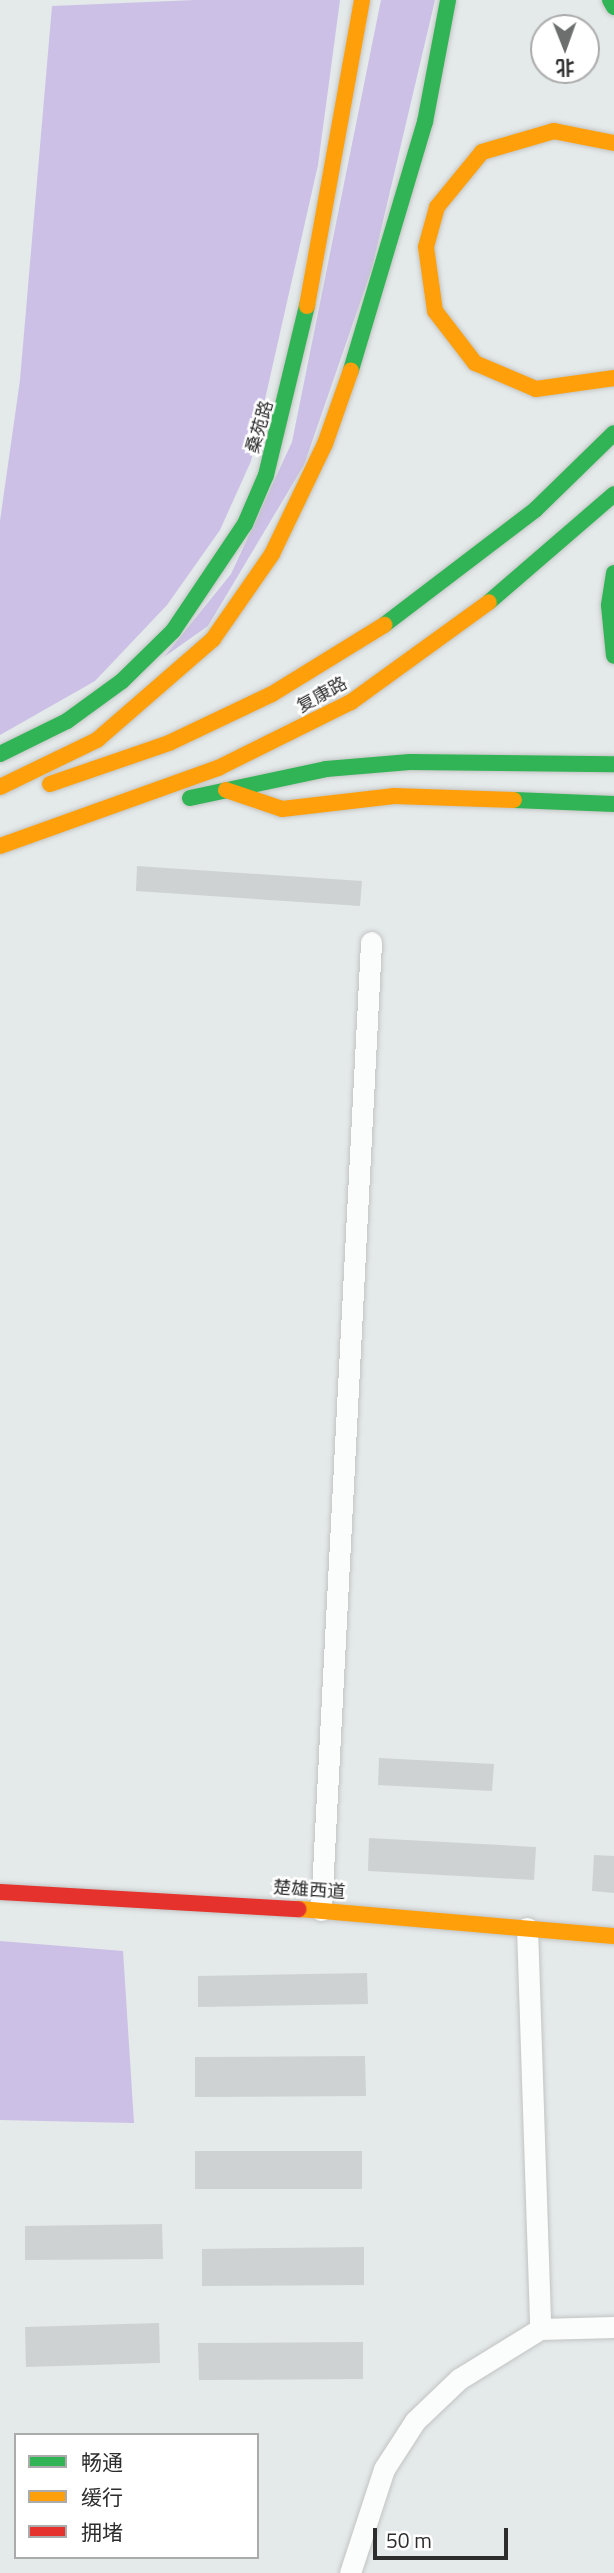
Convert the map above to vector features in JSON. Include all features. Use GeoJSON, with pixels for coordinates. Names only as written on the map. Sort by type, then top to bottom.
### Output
{"type":"FeatureCollection","features":[{"type":"Feature","properties":{"kind":"main road","name":"桑苑路"},"geometry":{"type":"LineString","coordinates":[[0,754],[67,721],[122,681],[173,631],[245,524],[278,439],[296,365],[362,0]]}},
{"type":"Feature","properties":{"kind":"main road"},"geometry":{"type":"LineString","coordinates":[[0,787],[97,740],[141,708],[213,639],[272,554],[325,443],[385,271],[425,122],[448,0]]}},
{"type":"Feature","properties":{"kind":"main road"},"geometry":{"type":"LineString","coordinates":[[610,0],[614,7]]}},
{"type":"Feature","properties":{"kind":"main road"},"geometry":{"type":"LineString","coordinates":[[611,379],[536,389],[475,363],[435,311],[426,247],[442,199],[482,152],[554,131],[614,143]]}},
{"type":"Feature","properties":{"kind":"main road","name":"复康路"},"geometry":{"type":"LineString","coordinates":[[0,793],[114,764],[272,694],[457,574],[569,481],[614,433]]}},
{"type":"Feature","properties":{"kind":"main road","name":"复康路"},"geometry":{"type":"LineString","coordinates":[[0,846],[59,829],[218,768],[351,702],[483,607],[614,494]]}},
{"type":"Feature","properties":{"kind":"main road"},"geometry":{"type":"LineString","coordinates":[[614,573],[609,606],[614,656]]}},
{"type":"Feature","properties":{"kind":"main road"},"geometry":{"type":"LineString","coordinates":[[0,858],[59,829],[326,769],[410,762],[614,764]]}},
{"type":"Feature","properties":{"kind":"main road"},"geometry":{"type":"LineString","coordinates":[[225,790],[282,809],[394,796],[614,804]]}},
{"type":"Feature","properties":{"kind":"main road","name":"楚雄西道"},"geometry":{"type":"LineString","coordinates":[[0,1892],[321,1910],[614,1936]]}},
{"type":"Feature","properties":{"kind":"street"},"geometry":{"type":"LineString","coordinates":[[321,1910],[371,942]]}},
{"type":"Feature","properties":{"kind":"street"},"geometry":{"type":"LineString","coordinates":[[527,1928],[540,2329]]}},
{"type":"Feature","properties":{"kind":"street"},"geometry":{"type":"LineString","coordinates":[[350,2573],[384,2469],[415,2421],[459,2379],[540,2329],[614,2326]]}},
{"type":"Feature","properties":{"kind":"shaded area"},"geometry":{"type":"Polygon","coordinates":[[[195,0],[340,0],[318,165],[251,461],[220,530],[167,605],[95,681],[0,735],[0,521],[20,380],[52,6],[195,0]]]}},
{"type":"Feature","properties":{"kind":"shaded area"},"geometry":{"type":"Polygon","coordinates":[[[381,0],[435,0],[372,268],[304,465],[208,626],[164,657],[231,574],[292,442],[381,0]]]}},
{"type":"Feature","properties":{"kind":"shaded area"},"geometry":{"type":"Polygon","coordinates":[[[0,1941],[123,1951],[134,2123],[0,2120],[0,1941]]]}},
{"type":"Feature","properties":{"kind":"building"},"geometry":{"type":"Polygon","coordinates":[[[137,866],[362,881],[360,906],[136,891],[137,866]]]}},
{"type":"Feature","properties":{"kind":"building"},"geometry":{"type":"Polygon","coordinates":[[[379,1758],[494,1764],[492,1791],[378,1785],[379,1758]]]}},
{"type":"Feature","properties":{"kind":"building"},"geometry":{"type":"Polygon","coordinates":[[[369,1838],[536,1847],[534,1880],[368,1871],[369,1838]]]}},
{"type":"Feature","properties":{"kind":"building"},"geometry":{"type":"Polygon","coordinates":[[[594,1855],[614,1856],[614,1893],[592,1891],[594,1855]]]}},
{"type":"Feature","properties":{"kind":"building"},"geometry":{"type":"Polygon","coordinates":[[[367,1973],[368,2004],[198,2007],[198,1976],[367,1973]]]}},
{"type":"Feature","properties":{"kind":"building"},"geometry":{"type":"Polygon","coordinates":[[[365,2056],[366,2096],[195,2097],[195,2057],[365,2056]]]}},
{"type":"Feature","properties":{"kind":"building"},"geometry":{"type":"Polygon","coordinates":[[[195,2151],[362,2151],[362,2189],[195,2189],[195,2151]]]}},
{"type":"Feature","properties":{"kind":"building"},"geometry":{"type":"Polygon","coordinates":[[[162,2224],[163,2259],[25,2260],[25,2226],[162,2224]]]}},
{"type":"Feature","properties":{"kind":"building"},"geometry":{"type":"Polygon","coordinates":[[[364,2247],[364,2285],[202,2286],[202,2249],[364,2247]]]}},
{"type":"Feature","properties":{"kind":"building"},"geometry":{"type":"Polygon","coordinates":[[[159,2323],[160,2363],[26,2367],[25,2327],[159,2323]]]}},
{"type":"Feature","properties":{"kind":"building"},"geometry":{"type":"Polygon","coordinates":[[[363,2342],[363,2379],[199,2380],[198,2343],[363,2342]]]}},
{"type":"Feature","properties":{"kind":"traffic: fast"},"geometry":{"type":"LineString","coordinates":[[351,370],[425,122],[448,0]]}},
{"type":"Feature","properties":{"kind":"traffic: fast"},"geometry":{"type":"LineString","coordinates":[[610,0],[614,7]]}},
{"type":"Feature","properties":{"kind":"traffic: fast"},"geometry":{"type":"LineString","coordinates":[[0,754],[67,721],[122,681],[173,631],[245,524],[266,475],[307,306]]}},
{"type":"Feature","properties":{"kind":"traffic: fast"},"geometry":{"type":"LineString","coordinates":[[384,625],[535,510],[614,433]]}},
{"type":"Feature","properties":{"kind":"traffic: fast"},"geometry":{"type":"LineString","coordinates":[[489,602],[614,494]]}},
{"type":"Feature","properties":{"kind":"traffic: fast"},"geometry":{"type":"LineString","coordinates":[[614,573],[609,606],[614,656]]}},
{"type":"Feature","properties":{"kind":"traffic: fast"},"geometry":{"type":"LineString","coordinates":[[190,798],[326,769],[410,762],[614,764]]}},
{"type":"Feature","properties":{"kind":"traffic: fast"},"geometry":{"type":"LineString","coordinates":[[514,800],[614,804]]}},
{"type":"Feature","properties":{"kind":"traffic: slow"},"geometry":{"type":"LineString","coordinates":[[307,306],[362,0]]}},
{"type":"Feature","properties":{"kind":"traffic: slow"},"geometry":{"type":"LineString","coordinates":[[614,143],[554,131],[482,152],[437,207],[426,247],[435,311],[475,363],[536,389],[614,378]]}},
{"type":"Feature","properties":{"kind":"traffic: slow"},"geometry":{"type":"LineString","coordinates":[[0,787],[97,740],[213,639],[272,554],[325,444],[351,370]]}},
{"type":"Feature","properties":{"kind":"traffic: slow"},"geometry":{"type":"LineString","coordinates":[[0,846],[218,768],[351,702],[489,602]]}},
{"type":"Feature","properties":{"kind":"traffic: slow"},"geometry":{"type":"LineString","coordinates":[[50,784],[169,743],[272,694],[384,625]]}},
{"type":"Feature","properties":{"kind":"traffic: slow"},"geometry":{"type":"LineString","coordinates":[[226,790],[282,809],[394,796],[514,800]]}},
{"type":"Feature","properties":{"kind":"traffic: slow"},"geometry":{"type":"LineString","coordinates":[[299,1909],[614,1936]]}},
{"type":"Feature","properties":{"kind":"traffic: jam"},"geometry":{"type":"LineString","coordinates":[[0,1892],[299,1909]]}}]}
